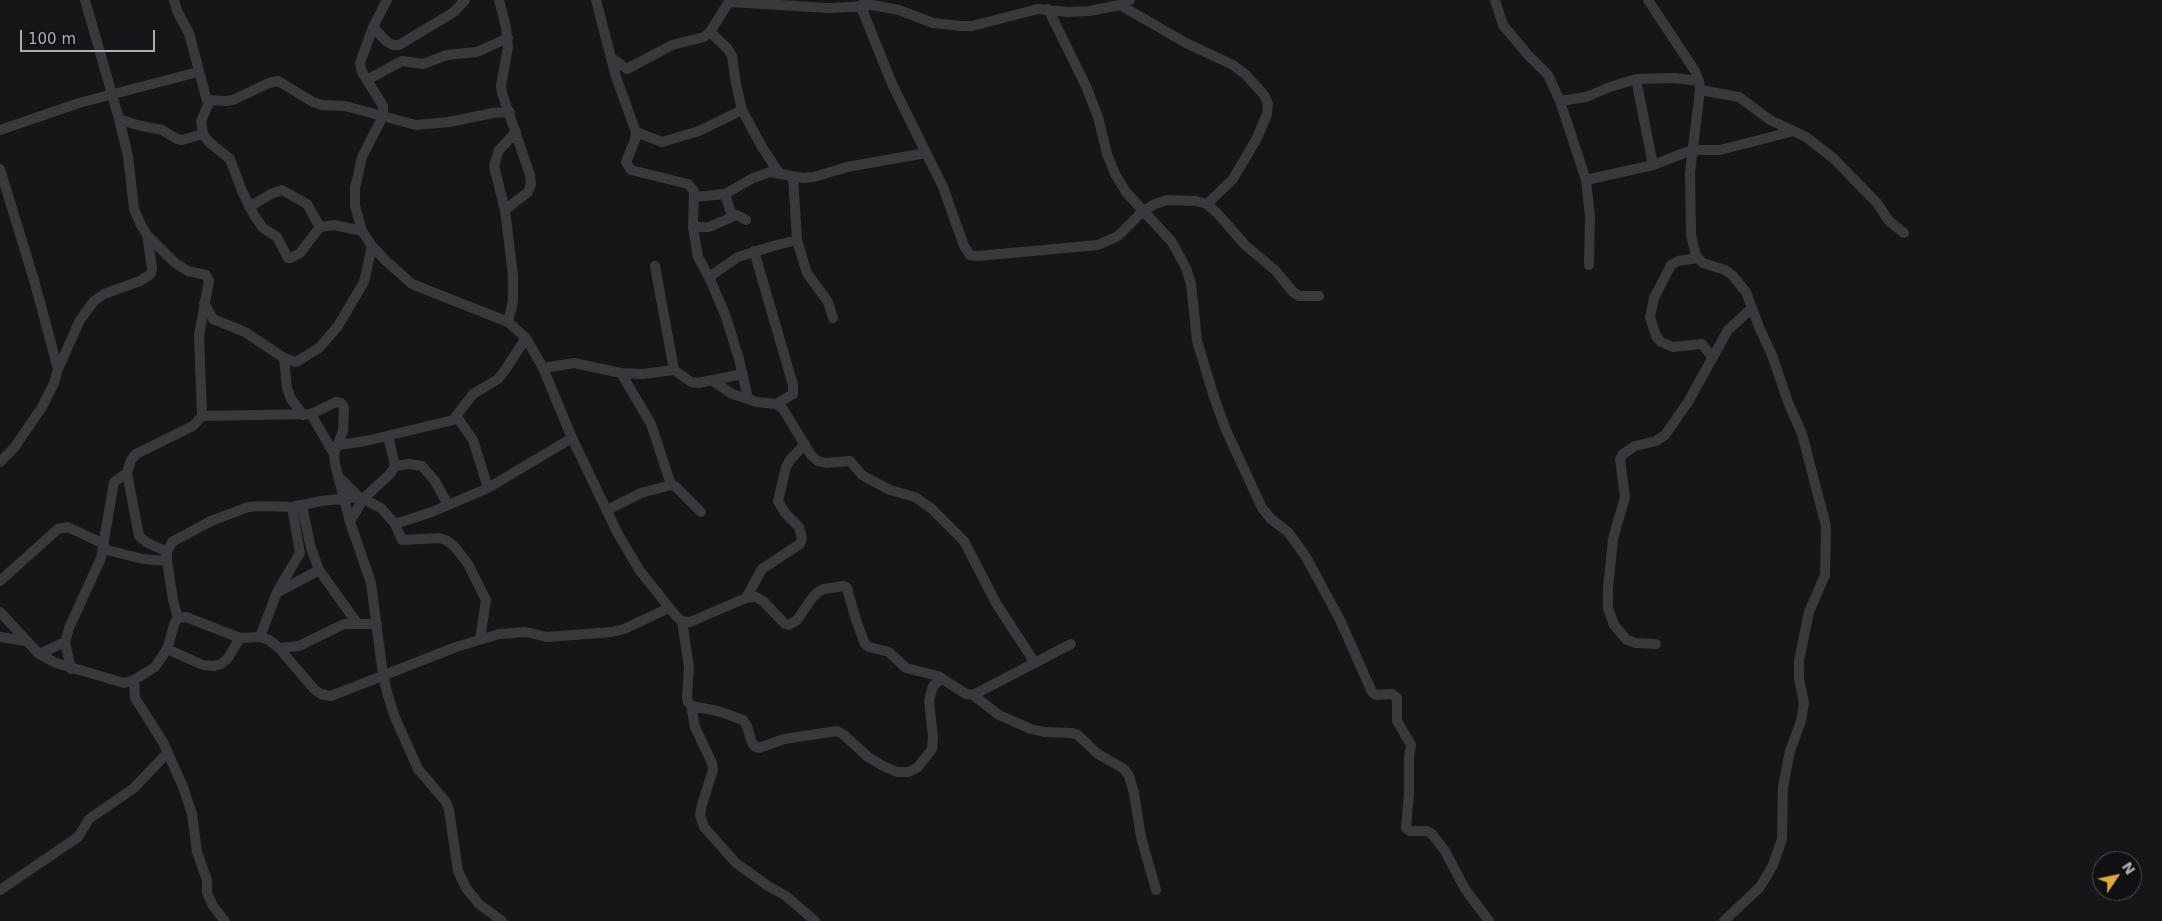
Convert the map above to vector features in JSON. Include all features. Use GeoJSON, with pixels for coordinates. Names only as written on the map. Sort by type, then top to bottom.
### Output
{"type":"FeatureCollection","features":[{"type":"Feature","properties":{"kind":"street"},"geometry":{"type":"LineString","coordinates":[[0,462],[14,448],[42,407],[80,320],[94,301],[104,294],[140,281],[151,274],[152,268],[147,235],[134,209],[128,156],[119,119],[84,0]]}},
{"type":"Feature","properties":{"kind":"street"},"geometry":{"type":"LineString","coordinates":[[174,0],[177,11],[189,33],[206,100],[207,110],[201,121],[203,134],[209,142],[230,159],[242,191],[262,228],[277,237],[288,258],[292,258],[300,253],[320,227],[334,225],[362,231]]}},
{"type":"Feature","properties":{"kind":"street"},"geometry":{"type":"LineString","coordinates":[[387,0],[373,26],[360,63],[367,80],[383,106],[383,116],[362,157],[355,188],[355,206],[362,231],[372,246],[394,270],[412,284],[508,322],[526,338],[543,368],[572,438],[628,553],[682,621],[689,668],[687,697],[696,727],[712,763],[713,770],[700,815],[704,827],[736,863],[768,886],[786,896],[815,921]]}},
{"type":"Feature","properties":{"kind":"street"},"geometry":{"type":"LineString","coordinates":[[373,26],[386,41],[393,45],[399,45],[454,12],[465,0]]}},
{"type":"Feature","properties":{"kind":"street"},"geometry":{"type":"LineString","coordinates":[[596,0],[613,59],[616,77],[636,132],[635,140],[626,162],[631,170],[688,184],[694,191],[696,197],[693,227],[698,257],[709,277],[726,317],[743,374],[748,399]]}},
{"type":"Feature","properties":{"kind":"street"},"geometry":{"type":"LineString","coordinates":[[616,77],[672,44],[695,40],[710,32],[729,1],[791,7],[866,4],[899,10],[933,23],[962,26],[981,24],[1030,11],[1048,9],[1068,12],[1120,5],[1130,0]]}},
{"type":"Feature","properties":{"kind":"street"},"geometry":{"type":"LineString","coordinates":[[1495,0],[1503,25],[1548,75],[1560,101],[1586,180],[1589,207],[1589,265]]}},
{"type":"Feature","properties":{"kind":"street"},"geometry":{"type":"LineString","coordinates":[[1648,0],[1695,71],[1700,86],[1692,150],[1690,220],[1693,242],[1698,258],[1703,263],[1725,270],[1732,275],[1746,292],[1806,445],[1824,513],[1826,536],[1826,568],[1805,628],[1799,661],[1799,679],[1804,703],[1801,720],[1790,751],[1783,787],[1782,839],[1772,865],[1760,887],[1724,921]]}},
{"type":"Feature","properties":{"kind":"street"},"geometry":{"type":"LineString","coordinates":[[501,2],[508,38],[507,61],[501,86],[502,93],[510,112],[530,175],[531,184],[528,192],[505,210]]}},
{"type":"Feature","properties":{"kind":"street"},"geometry":{"type":"LineString","coordinates":[[866,4],[893,86],[943,187],[964,246],[970,255],[978,256],[1098,245],[1118,236],[1143,210],[1167,200],[1196,201],[1206,204],[1218,214],[1246,246],[1275,270],[1293,292],[1299,296],[1320,296]]}},
{"type":"Feature","properties":{"kind":"street"},"geometry":{"type":"LineString","coordinates":[[1120,5],[1186,43],[1233,65],[1257,86],[1268,104],[1267,114],[1257,138],[1244,161],[1232,179],[1206,204]]}},
{"type":"Feature","properties":{"kind":"street"},"geometry":{"type":"LineString","coordinates":[[1048,9],[1086,86],[1098,117],[1107,154],[1115,174],[1126,192],[1172,242],[1186,268],[1191,284],[1197,341],[1215,400],[1226,430],[1262,508],[1271,519],[1288,532],[1306,557],[1340,620],[1372,692],[1376,695],[1392,694],[1397,698],[1397,721],[1411,745],[1406,828],[1410,831],[1427,831],[1432,834],[1444,851],[1465,889],[1490,921]]}},
{"type":"Feature","properties":{"kind":"street"},"geometry":{"type":"LineString","coordinates":[[710,32],[732,56],[742,110],[779,173]]}},
{"type":"Feature","properties":{"kind":"street"},"geometry":{"type":"LineString","coordinates":[[367,80],[402,61],[424,64],[447,54],[477,52],[508,38]]}},
{"type":"Feature","properties":{"kind":"street"},"geometry":{"type":"LineString","coordinates":[[613,59],[627,69]]}},
{"type":"Feature","properties":{"kind":"street"},"geometry":{"type":"LineString","coordinates":[[0,130],[79,103],[198,72]]}},
{"type":"Feature","properties":{"kind":"street"},"geometry":{"type":"LineString","coordinates":[[1560,101],[1586,97],[1610,86],[1636,79],[1675,78],[1739,97],[1770,120],[1794,130],[1832,158],[1877,203],[1889,222],[1904,233]]}},
{"type":"Feature","properties":{"kind":"street"},"geometry":{"type":"LineString","coordinates":[[1636,79],[1653,165]]}},
{"type":"Feature","properties":{"kind":"street"},"geometry":{"type":"LineString","coordinates":[[206,100],[216,102],[233,100],[269,83],[278,81],[313,102],[322,105],[345,106],[416,125],[450,122],[493,113],[510,112]]}},
{"type":"Feature","properties":{"kind":"street"},"geometry":{"type":"LineString","coordinates":[[493,113],[502,93]]}},
{"type":"Feature","properties":{"kind":"street"},"geometry":{"type":"LineString","coordinates":[[636,132],[662,142],[699,131],[742,110]]}},
{"type":"Feature","properties":{"kind":"street"},"geometry":{"type":"LineString","coordinates":[[119,119],[162,130],[182,140],[203,134]]}},
{"type":"Feature","properties":{"kind":"street"},"geometry":{"type":"LineString","coordinates":[[1586,180],[1653,165],[1692,150],[1720,150],[1794,130]]}},
{"type":"Feature","properties":{"kind":"street"},"geometry":{"type":"LineString","coordinates":[[508,322],[513,301],[513,275],[505,210],[494,166],[495,157],[499,150],[516,132]]}},
{"type":"Feature","properties":{"kind":"street"},"geometry":{"type":"LineString","coordinates":[[696,197],[725,194],[761,174],[770,172],[793,177],[814,177],[847,166],[926,152]]}},
{"type":"Feature","properties":{"kind":"street"},"geometry":{"type":"LineString","coordinates":[[0,169],[34,280],[58,369]]}},
{"type":"Feature","properties":{"kind":"street"},"geometry":{"type":"LineString","coordinates":[[793,177],[798,240],[808,273],[828,302],[833,318]]}},
{"type":"Feature","properties":{"kind":"street"},"geometry":{"type":"LineString","coordinates":[[250,207],[271,194],[282,190],[307,204],[320,227]]}},
{"type":"Feature","properties":{"kind":"street"},"geometry":{"type":"LineString","coordinates":[[725,194],[732,216]]}},
{"type":"Feature","properties":{"kind":"street"},"geometry":{"type":"LineString","coordinates":[[693,227],[708,227],[737,215],[746,220]]}},
{"type":"Feature","properties":{"kind":"street"},"geometry":{"type":"LineString","coordinates":[[147,235],[182,268],[208,277],[208,288],[199,335],[202,416],[193,426],[136,454],[131,460],[127,474],[139,536],[167,556]]}},
{"type":"Feature","properties":{"kind":"street"},"geometry":{"type":"LineString","coordinates":[[709,277],[738,257],[798,240]]}},
{"type":"Feature","properties":{"kind":"street"},"geometry":{"type":"LineString","coordinates":[[204,303],[213,319],[245,332],[284,358],[300,361],[319,348],[330,337],[364,282],[372,246]]}},
{"type":"Feature","properties":{"kind":"street"},"geometry":{"type":"LineString","coordinates":[[713,381],[732,394],[756,402],[776,404],[790,396],[794,391],[754,251]]}},
{"type":"Feature","properties":{"kind":"street"},"geometry":{"type":"LineString","coordinates":[[1698,258],[1678,261],[1670,266],[1654,298],[1650,317],[1656,336],[1661,342],[1673,347],[1702,344],[1712,357]]}},
{"type":"Feature","properties":{"kind":"street"},"geometry":{"type":"LineString","coordinates":[[655,266],[674,370]]}},
{"type":"Feature","properties":{"kind":"street"},"geometry":{"type":"LineString","coordinates":[[1656,644],[1636,643],[1627,640],[1614,625],[1608,608],[1613,538],[1626,489],[1620,459],[1623,454],[1636,446],[1656,441],[1665,435],[1709,367],[1712,357],[1728,330],[1752,308]]}},
{"type":"Feature","properties":{"kind":"street"},"geometry":{"type":"LineString","coordinates":[[336,449],[447,422],[457,417],[473,394],[498,378],[505,370],[526,338]]}},
{"type":"Feature","properties":{"kind":"street"},"geometry":{"type":"LineString","coordinates":[[284,358],[287,388],[292,399],[336,449]]}},
{"type":"Feature","properties":{"kind":"street"},"geometry":{"type":"LineString","coordinates":[[543,368],[574,363],[621,373],[643,374],[674,370],[691,382],[713,381],[743,374]]}},
{"type":"Feature","properties":{"kind":"street"},"geometry":{"type":"LineString","coordinates":[[621,373],[651,424],[671,485]]}},
{"type":"Feature","properties":{"kind":"street"},"geometry":{"type":"LineString","coordinates":[[202,416],[307,414],[336,402],[341,403],[344,407],[346,414],[336,449],[339,476],[350,522],[368,568],[383,675],[394,715],[412,756],[425,778],[446,802],[449,810],[458,871],[466,888],[478,904],[502,921]]}},
{"type":"Feature","properties":{"kind":"street"},"geometry":{"type":"LineString","coordinates":[[776,404],[787,414],[811,455],[818,460],[826,463],[850,461],[862,475],[890,490],[915,497],[932,509],[964,541],[996,603],[1035,663]]}},
{"type":"Feature","properties":{"kind":"street"},"geometry":{"type":"LineString","coordinates":[[457,417],[473,440],[488,488]]}},
{"type":"Feature","properties":{"kind":"street"},"geometry":{"type":"LineString","coordinates":[[350,522],[361,498],[390,474],[395,466],[388,436]]}},
{"type":"Feature","properties":{"kind":"street"},"geometry":{"type":"LineString","coordinates":[[395,524],[488,488],[572,438]]}},
{"type":"Feature","properties":{"kind":"street"},"geometry":{"type":"LineString","coordinates":[[751,598],[752,585],[762,569],[800,544],[802,538],[799,527],[784,513],[778,501],[786,467],[804,444]]}},
{"type":"Feature","properties":{"kind":"street"},"geometry":{"type":"LineString","coordinates":[[395,466],[409,464],[422,466],[435,482],[448,505]]}},
{"type":"Feature","properties":{"kind":"street"},"geometry":{"type":"LineString","coordinates":[[71,669],[65,642],[69,628],[96,570],[104,547],[114,482],[127,474]]}},
{"type":"Feature","properties":{"kind":"street"},"geometry":{"type":"LineString","coordinates":[[339,476],[361,498],[381,508],[395,524],[402,540],[439,538],[446,540],[463,557],[486,600],[480,639]]}},
{"type":"Feature","properties":{"kind":"street"},"geometry":{"type":"LineString","coordinates":[[607,510],[640,493],[671,485],[676,487],[701,512]]}},
{"type":"Feature","properties":{"kind":"street"},"geometry":{"type":"LineString","coordinates":[[0,612],[40,654],[71,669],[124,684],[155,667],[167,649],[178,618],[173,600],[167,556],[172,542],[228,514],[248,507],[297,506],[361,498]]}},
{"type":"Feature","properties":{"kind":"street"},"geometry":{"type":"LineString","coordinates":[[297,506],[319,570],[357,623]]}},
{"type":"Feature","properties":{"kind":"street"},"geometry":{"type":"LineString","coordinates":[[260,637],[277,592],[300,553],[297,506]]}},
{"type":"Feature","properties":{"kind":"street"},"geometry":{"type":"LineString","coordinates":[[0,581],[58,529],[68,527],[104,547],[143,559],[167,556]]}},
{"type":"Feature","properties":{"kind":"street"},"geometry":{"type":"LineString","coordinates":[[277,592],[319,570]]}},
{"type":"Feature","properties":{"kind":"street"},"geometry":{"type":"LineString","coordinates":[[682,621],[690,622],[751,598],[764,602],[779,619],[789,625],[797,620],[818,592],[834,586],[844,586],[847,588],[859,630],[865,644],[869,647],[889,652],[906,668],[942,678],[966,694],[973,696],[999,715],[1031,729],[1078,735],[1098,754],[1124,769],[1134,793],[1141,837],[1156,890]]}},
{"type":"Feature","properties":{"kind":"street"},"geometry":{"type":"LineString","coordinates":[[178,618],[193,619],[240,638],[260,637],[269,640],[279,648],[304,679],[321,694],[332,696],[480,639],[514,631],[547,637],[612,632],[624,629],[670,608]]}},
{"type":"Feature","properties":{"kind":"street"},"geometry":{"type":"LineString","coordinates":[[279,648],[299,646],[344,624],[377,624]]}},
{"type":"Feature","properties":{"kind":"street"},"geometry":{"type":"LineString","coordinates":[[0,637],[26,641]]}},
{"type":"Feature","properties":{"kind":"street"},"geometry":{"type":"LineString","coordinates":[[167,649],[203,665],[214,666],[221,664],[228,658],[240,638]]}},
{"type":"Feature","properties":{"kind":"street"},"geometry":{"type":"LineString","coordinates":[[40,654],[65,642]]}},
{"type":"Feature","properties":{"kind":"street"},"geometry":{"type":"LineString","coordinates":[[973,696],[1071,644]]}},
{"type":"Feature","properties":{"kind":"street"},"geometry":{"type":"LineString","coordinates":[[925,672],[933,686]]}},
{"type":"Feature","properties":{"kind":"street"},"geometry":{"type":"LineString","coordinates":[[691,706],[718,711],[743,720],[747,726],[751,741],[754,746],[759,748],[784,739],[837,731],[868,757],[883,766],[897,772],[908,772],[918,767],[932,749],[933,737],[928,711],[933,686],[942,678]]}},
{"type":"Feature","properties":{"kind":"street"},"geometry":{"type":"LineString","coordinates":[[134,680],[135,698],[176,768],[190,809],[194,843],[207,880],[207,893],[213,906],[225,921]]}},
{"type":"Feature","properties":{"kind":"street"},"geometry":{"type":"LineString","coordinates":[[0,890],[78,837],[89,819],[134,788],[168,752]]}}]}
